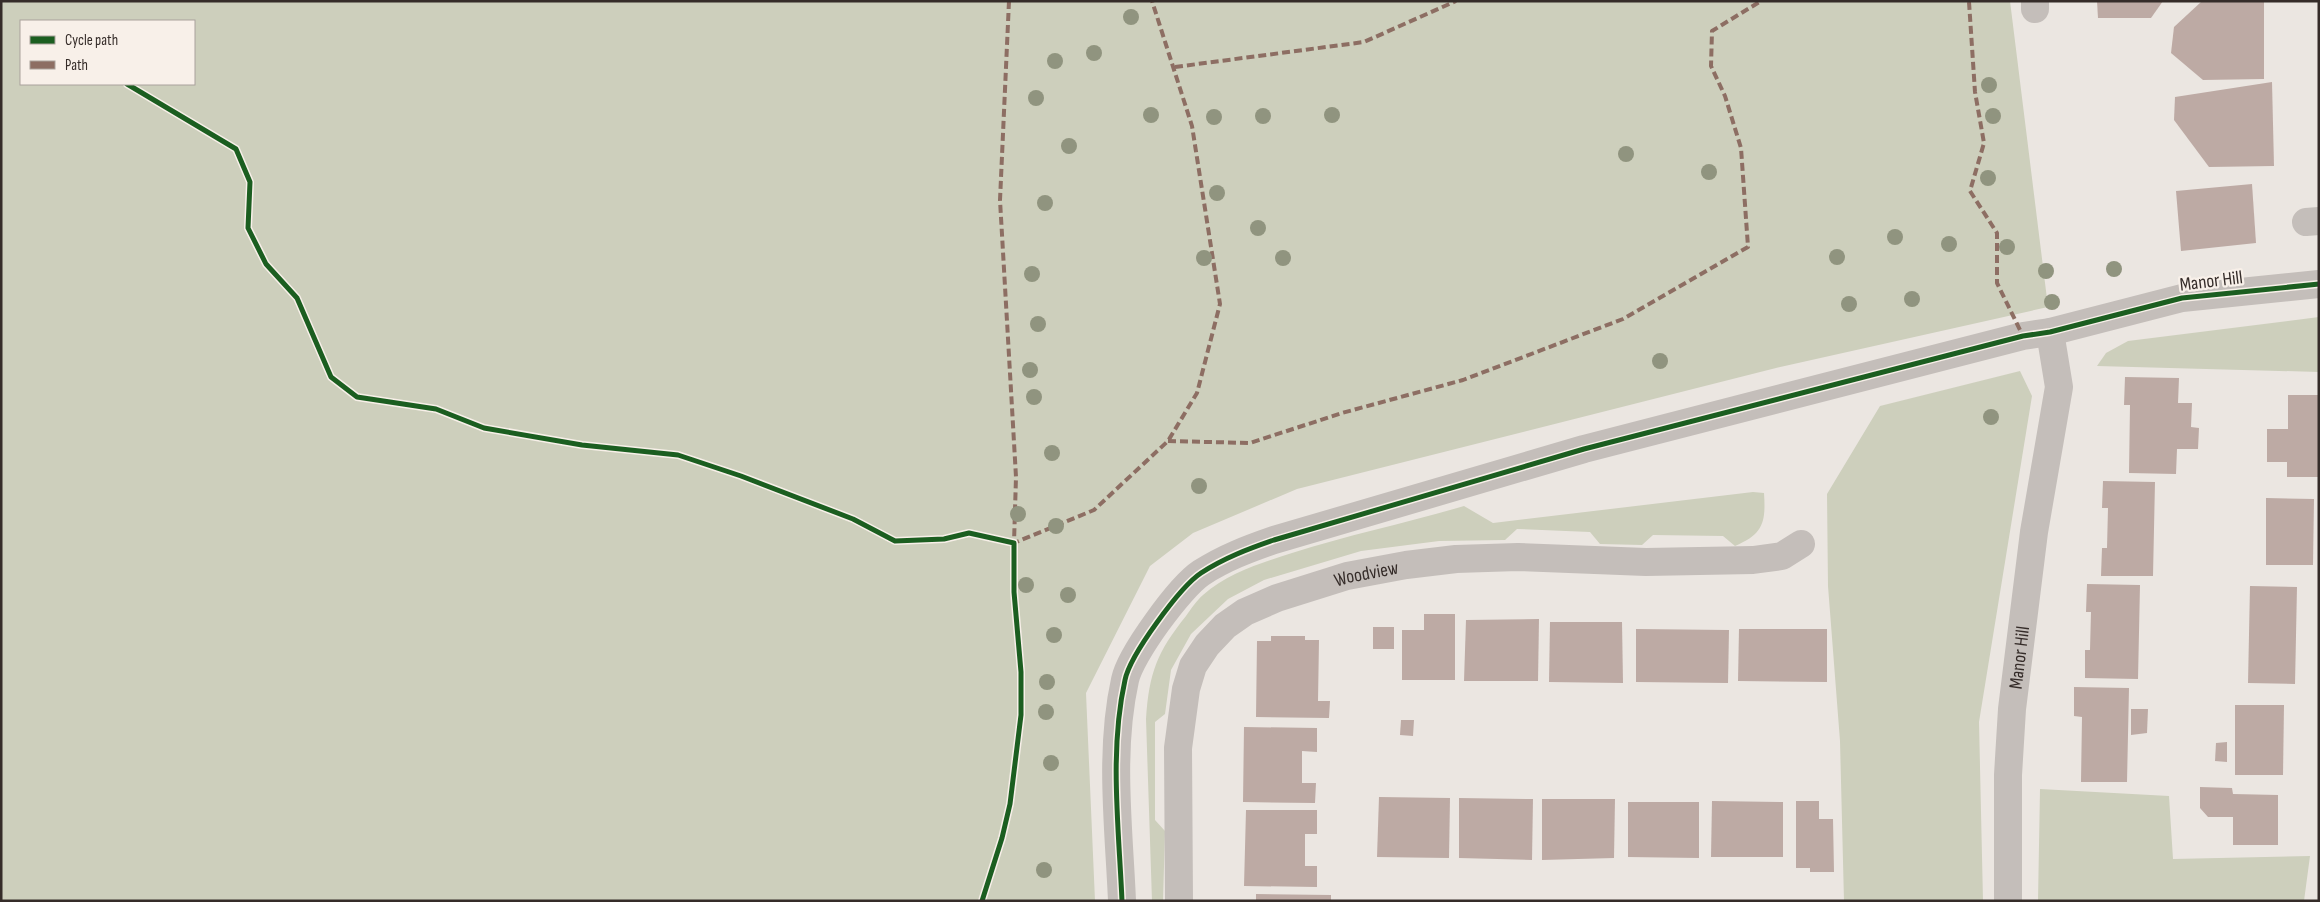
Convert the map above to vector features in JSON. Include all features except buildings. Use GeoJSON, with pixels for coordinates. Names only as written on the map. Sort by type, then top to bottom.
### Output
{"type":"FeatureCollection","features":[{"type":"Feature","properties":{"kind":"street","name":"Manor Hill"},"geometry":{"type":"LineString","coordinates":[[2008,901],[2008,776],[2012,709],[2034,532],[2059,387],[2050,332],[2182,298],[2319,284]]}},
{"type":"Feature","properties":{"kind":"street"},"geometry":{"type":"LineString","coordinates":[[1122,901],[1117,766],[1118,722],[1125,678],[1154,627],[1168,608],[1199,574],[1234,554],[1274,540],[1575,452],[2023,336],[2050,332]]}},
{"type":"Feature","properties":{"kind":"street","name":"Woodview"},"geometry":{"type":"LineString","coordinates":[[1179,901],[1178,748],[1186,689],[1193,666],[1207,645],[1225,626],[1245,612],[1277,598],[1347,576],[1399,566],[1456,559],[1524,557],[1646,562],[1753,560],[1782,556],[1801,544]]}},
{"type":"Feature","properties":{"kind":"green space"},"geometry":{"type":"Polygon","coordinates":[[[1,1],[2010,1],[2048,307],[1776,368],[1297,489],[1193,533],[1150,566],[1086,693],[1095,901],[1,901],[1,1]]]}},
{"type":"Feature","properties":{"kind":"green space"},"geometry":{"type":"Polygon","coordinates":[[[2319,317],[2319,372],[2097,366],[2106,353],[2128,341],[2319,317]]]}},
{"type":"Feature","properties":{"kind":"green space"},"geometry":{"type":"Polygon","coordinates":[[[2020,371],[2032,396],[1979,722],[1983,901],[1844,901],[1840,741],[1828,586],[1827,494],[1880,406],[2020,371]]]}},
{"type":"Feature","properties":{"kind":"green space"},"geometry":{"type":"Polygon","coordinates":[[[1753,492],[1764,493],[1764,512],[1761,526],[1752,537],[1735,546],[1723,536],[1653,535],[1642,545],[1600,544],[1590,532],[1517,529],[1505,540],[1439,541],[1361,551],[1264,580],[1228,599],[1191,634],[1171,670],[1165,714],[1155,722],[1155,820],[1165,831],[1163,901],[1152,901],[1146,719],[1149,689],[1161,652],[1196,602],[1213,587],[1245,570],[1280,557],[1334,540],[1464,506],[1493,523],[1753,492]]]}},
{"type":"Feature","properties":{"kind":"green space"},"geometry":{"type":"Polygon","coordinates":[[[2040,789],[2169,796],[2173,859],[2310,856],[2304,901],[2038,901],[2040,789]]]}},
{"type":"Feature","properties":{"kind":"marked path"},"geometry":{"type":"LineString","coordinates":[[1009,1],[1000,200],[1016,477],[1014,543],[1094,510],[1168,441],[1197,393],[1220,304],[1192,126],[1152,1]]}},
{"type":"Feature","properties":{"kind":"marked path"},"geometry":{"type":"LineString","coordinates":[[1175,67],[1364,42],[1456,1]]}},
{"type":"Feature","properties":{"kind":"marked path"},"geometry":{"type":"LineString","coordinates":[[1168,441],[1250,443],[1342,413],[1463,380],[1623,319],[1748,247],[1741,148],[1725,96],[1711,66],[1712,31],[1761,1]]}},
{"type":"Feature","properties":{"kind":"marked path"},"geometry":{"type":"LineString","coordinates":[[1969,2],[1975,92],[1984,143],[1970,191],[1997,233],[1997,283],[2023,336]]}},
{"type":"Feature","properties":{"kind":"cycle path"},"geometry":{"type":"LineString","coordinates":[[129,85],[236,149],[250,182],[248,228],[266,264],[297,298],[331,377],[357,397],[436,409],[484,428],[582,445],[678,455],[741,476],[853,519],[895,541],[944,539],[969,533],[1014,543],[1014,592],[1021,672],[1021,715],[1010,804],[1002,838],[982,901]]}},
{"type":"Feature","properties":{"kind":"cycle path"},"geometry":{"type":"LineString","coordinates":[[1122,901],[1116,763],[1120,707],[1125,680],[1136,655],[1169,606],[1201,573],[1218,563],[1274,540],[1584,449],[2023,336],[2050,332],[2182,298],[2319,284]]}}]}
